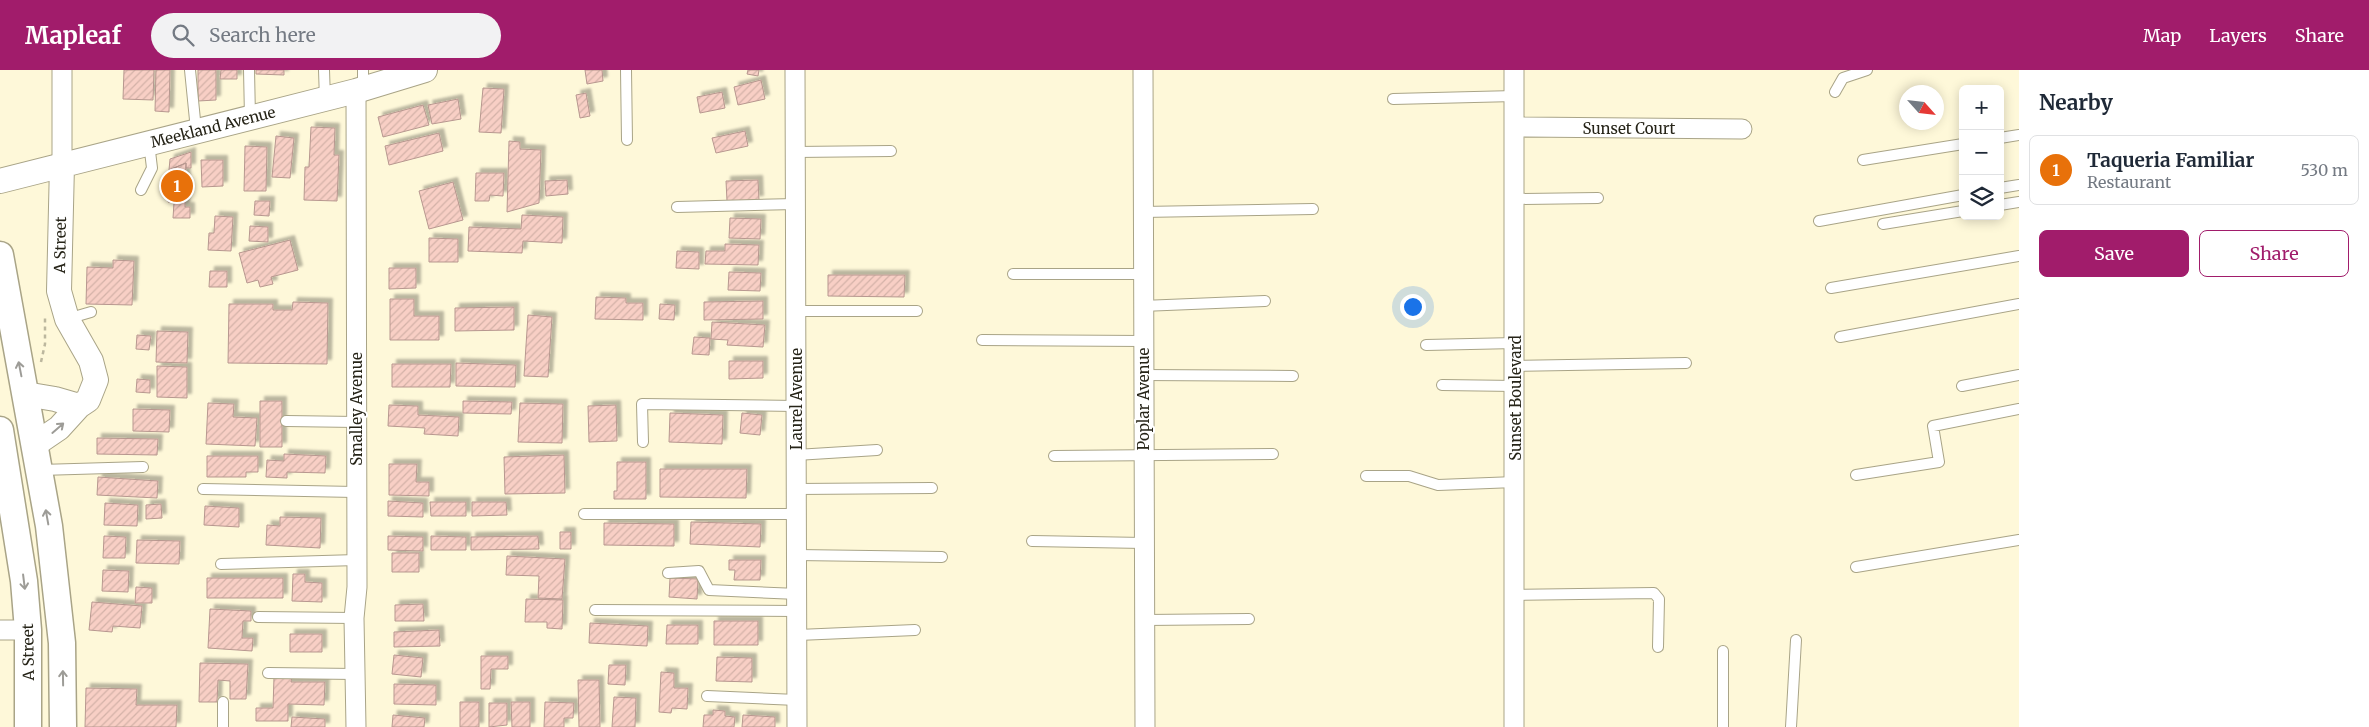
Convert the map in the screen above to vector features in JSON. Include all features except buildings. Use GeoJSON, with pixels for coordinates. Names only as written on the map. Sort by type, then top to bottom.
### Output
{"type":"FeatureCollection","features":[{"type":"Feature","properties":{"kind":"main road"},"geometry":{"type":"LineString","coordinates":[[0,256],[14,344],[49,526],[62,643],[63,727]]}},
{"type":"Feature","properties":{"kind":"main road","name":"A Street"},"geometry":{"type":"LineString","coordinates":[[0,430],[24,581],[28,630],[28,727]]}},
{"type":"Feature","properties":{"kind":"street","name":"A Street"},"geometry":{"type":"LineString","coordinates":[[36,457],[79,406],[88,400],[96,380],[90,361],[56,318],[59,291],[62,70]]}},
{"type":"Feature","properties":{"kind":"street","name":"Meekland Avenue"},"geometry":{"type":"LineString","coordinates":[[0,181],[196,130],[325,99],[361,83],[425,70]]}},
{"type":"Feature","properties":{"kind":"street","name":"Laurel Avenue"},"geometry":{"type":"LineString","coordinates":[[795,70],[797,727]]}},
{"type":"Feature","properties":{"kind":"street","name":"Poplar Avenue"},"geometry":{"type":"LineString","coordinates":[[1143,70],[1142,306],[1145,727]]}},
{"type":"Feature","properties":{"kind":"street","name":"Sunset Boulevard"},"geometry":{"type":"LineString","coordinates":[[1514,70],[1514,727]]}},
{"type":"Feature","properties":{"kind":"street","name":"Smalley Avenue"},"geometry":{"type":"LineString","coordinates":[[356,727],[354,618],[357,560],[355,492],[361,83]]}},
{"type":"Feature","properties":{"kind":"street","name":"Sunset Court"},"geometry":{"type":"LineString","coordinates":[[1515,128],[1742,129]]}},
{"type":"Feature","properties":{"kind":"street"},"geometry":{"type":"LineString","coordinates":[[25,394],[55,399],[79,406]]}},
{"type":"Feature","properties":{"kind":"street"},"geometry":{"type":"LineString","coordinates":[[0,630],[28,630]]}},
{"type":"Feature","properties":{"kind":"lane"},"geometry":{"type":"LineString","coordinates":[[190,70],[196,130]]}},
{"type":"Feature","properties":{"kind":"lane"},"geometry":{"type":"LineString","coordinates":[[248,70],[250,117]]}},
{"type":"Feature","properties":{"kind":"lane"},"geometry":{"type":"LineString","coordinates":[[324,70],[325,99]]}},
{"type":"Feature","properties":{"kind":"lane"},"geometry":{"type":"LineString","coordinates":[[626,70],[627,140]]}},
{"type":"Feature","properties":{"kind":"lane"},"geometry":{"type":"LineString","coordinates":[[1835,92],[1836,86],[1843,78],[1867,70]]}},
{"type":"Feature","properties":{"kind":"lane"},"geometry":{"type":"LineString","coordinates":[[1393,99],[1515,96]]}},
{"type":"Feature","properties":{"kind":"lane"},"geometry":{"type":"LineString","coordinates":[[2004,137],[2019,135]]}},
{"type":"Feature","properties":{"kind":"lane"},"geometry":{"type":"LineString","coordinates":[[142,190],[152,168],[149,143]]}},
{"type":"Feature","properties":{"kind":"lane"},"geometry":{"type":"LineString","coordinates":[[1863,160],[1959,145]]}},
{"type":"Feature","properties":{"kind":"lane"},"geometry":{"type":"LineString","coordinates":[[795,152],[891,151]]}},
{"type":"Feature","properties":{"kind":"lane"},"geometry":{"type":"LineString","coordinates":[[2004,187],[2019,185]]}},
{"type":"Feature","properties":{"kind":"lane"},"geometry":{"type":"LineString","coordinates":[[1819,221],[1959,196]]}},
{"type":"Feature","properties":{"kind":"lane"},"geometry":{"type":"LineString","coordinates":[[1515,199],[1598,198]]}},
{"type":"Feature","properties":{"kind":"lane"},"geometry":{"type":"LineString","coordinates":[[2004,204],[2019,202]]}},
{"type":"Feature","properties":{"kind":"lane"},"geometry":{"type":"LineString","coordinates":[[677,207],[795,204]]}},
{"type":"Feature","properties":{"kind":"lane"},"geometry":{"type":"LineString","coordinates":[[1142,212],[1313,209]]}},
{"type":"Feature","properties":{"kind":"lane"},"geometry":{"type":"LineString","coordinates":[[1883,224],[1959,212]]}},
{"type":"Feature","properties":{"kind":"lane"},"geometry":{"type":"LineString","coordinates":[[1831,288],[2019,256]]}},
{"type":"Feature","properties":{"kind":"lane"},"geometry":{"type":"LineString","coordinates":[[1013,274],[1142,274]]}},
{"type":"Feature","properties":{"kind":"lane"},"geometry":{"type":"LineString","coordinates":[[1142,306],[1264,302]]}},
{"type":"Feature","properties":{"kind":"lane"},"geometry":{"type":"LineString","coordinates":[[1840,336],[2019,304]]}},
{"type":"Feature","properties":{"kind":"lane"},"geometry":{"type":"LineString","coordinates":[[795,311],[917,311]]}},
{"type":"Feature","properties":{"kind":"lane"},"geometry":{"type":"LineString","coordinates":[[56,318],[91,312]]}},
{"type":"Feature","properties":{"kind":"lane"},"geometry":{"type":"LineString","coordinates":[[982,340],[1143,341]]}},
{"type":"Feature","properties":{"kind":"lane"},"geometry":{"type":"LineString","coordinates":[[1426,345],[1514,343]]}},
{"type":"Feature","properties":{"kind":"lane"},"geometry":{"type":"LineString","coordinates":[[1515,366],[1686,363]]}},
{"type":"Feature","properties":{"kind":"lane"},"geometry":{"type":"LineString","coordinates":[[1962,386],[2019,375]]}},
{"type":"Feature","properties":{"kind":"lane"},"geometry":{"type":"LineString","coordinates":[[1143,376],[1293,376]]}},
{"type":"Feature","properties":{"kind":"lane"},"geometry":{"type":"LineString","coordinates":[[1442,385],[1515,386]]}},
{"type":"Feature","properties":{"kind":"lane"},"geometry":{"type":"LineString","coordinates":[[643,442],[642,404],[796,406]]}},
{"type":"Feature","properties":{"kind":"lane"},"geometry":{"type":"LineString","coordinates":[[1856,475],[1939,462],[1933,426],[2019,409]]}},
{"type":"Feature","properties":{"kind":"lane"},"geometry":{"type":"LineString","coordinates":[[286,421],[356,422]]}},
{"type":"Feature","properties":{"kind":"lane"},"geometry":{"type":"LineString","coordinates":[[796,454],[877,450]]}},
{"type":"Feature","properties":{"kind":"lane"},"geometry":{"type":"LineString","coordinates":[[1054,456],[1273,454]]}},
{"type":"Feature","properties":{"kind":"lane"},"geometry":{"type":"LineString","coordinates":[[36,457],[143,467]]}},
{"type":"Feature","properties":{"kind":"lane"},"geometry":{"type":"LineString","coordinates":[[1366,476],[1409,476],[1438,485],[1514,482]]}},
{"type":"Feature","properties":{"kind":"lane"},"geometry":{"type":"LineString","coordinates":[[797,489],[932,488]]}},
{"type":"Feature","properties":{"kind":"lane"},"geometry":{"type":"LineString","coordinates":[[203,489],[355,492]]}},
{"type":"Feature","properties":{"kind":"lane"},"geometry":{"type":"LineString","coordinates":[[584,514],[796,514]]}},
{"type":"Feature","properties":{"kind":"lane"},"geometry":{"type":"LineString","coordinates":[[1856,567],[2019,540]]}},
{"type":"Feature","properties":{"kind":"lane"},"geometry":{"type":"LineString","coordinates":[[1032,541],[1144,543]]}},
{"type":"Feature","properties":{"kind":"lane"},"geometry":{"type":"LineString","coordinates":[[797,555],[942,556]]}},
{"type":"Feature","properties":{"kind":"lane"},"geometry":{"type":"LineString","coordinates":[[221,564],[357,560]]}},
{"type":"Feature","properties":{"kind":"lane"},"geometry":{"type":"LineString","coordinates":[[668,573],[699,571],[709,590],[797,602]]}},
{"type":"Feature","properties":{"kind":"lane"},"geometry":{"type":"LineString","coordinates":[[1514,595],[1654,593],[1659,599],[1658,646]]}},
{"type":"Feature","properties":{"kind":"lane"},"geometry":{"type":"LineString","coordinates":[[595,610],[797,602]]}},
{"type":"Feature","properties":{"kind":"lane"},"geometry":{"type":"LineString","coordinates":[[258,617],[354,618]]}},
{"type":"Feature","properties":{"kind":"lane"},"geometry":{"type":"LineString","coordinates":[[1145,620],[1249,619]]}},
{"type":"Feature","properties":{"kind":"lane"},"geometry":{"type":"LineString","coordinates":[[798,635],[915,630]]}},
{"type":"Feature","properties":{"kind":"lane"},"geometry":{"type":"LineString","coordinates":[[1790,727],[1796,640]]}},
{"type":"Feature","properties":{"kind":"lane"},"geometry":{"type":"LineString","coordinates":[[1723,651],[1723,727]]}},
{"type":"Feature","properties":{"kind":"lane"},"geometry":{"type":"LineString","coordinates":[[268,673],[356,674]]}},
{"type":"Feature","properties":{"kind":"lane"},"geometry":{"type":"LineString","coordinates":[[707,696],[797,700]]}},
{"type":"Feature","properties":{"kind":"lane"},"geometry":{"type":"LineString","coordinates":[[223,702],[223,727]]}},
{"type":"Feature","properties":{"kind":"path"},"geometry":{"type":"LineString","coordinates":[[40,363],[44,344],[56,318]]}},
{"type":"Feature","properties":{"kind":"place","name":"Taqueria Familiar"},"geometry":{"type":"Point","coordinates":[177,186]}}]}
